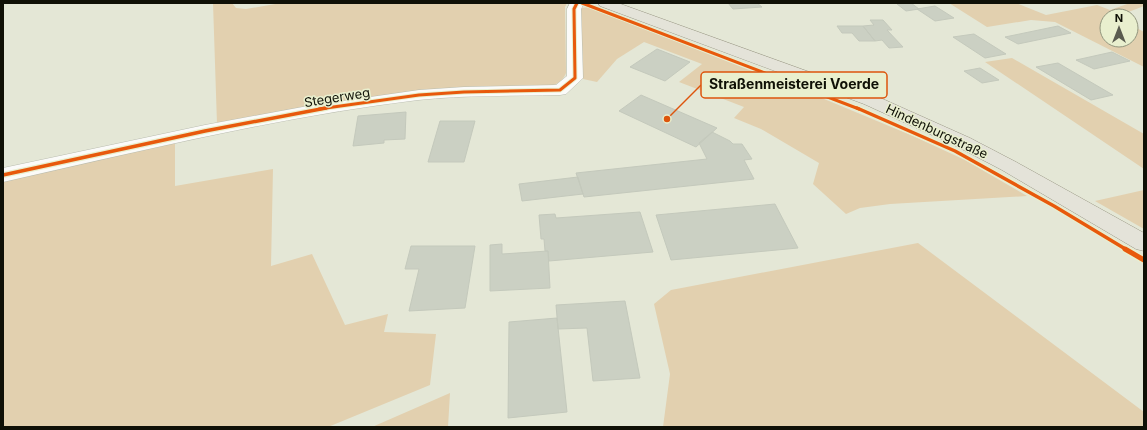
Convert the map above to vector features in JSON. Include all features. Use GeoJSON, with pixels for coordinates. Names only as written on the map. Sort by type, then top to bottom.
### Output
{"type":"FeatureCollection","features":[{"type":"Feature","properties":{"kind":"main road","name":"Hindenburgstraße"},"geometry":{"type":"LineString","coordinates":[[605,3],[870,100],[963,142],[1009,166],[1144,243]]}},
{"type":"Feature","properties":{"kind":"street","name":"Stegerweg"},"geometry":{"type":"LineString","coordinates":[[3,175],[205,131],[308,111],[419,96],[464,92],[560,90],[575,78],[574,9],[577,3]]}},
{"type":"Feature","properties":{"kind":"shaded area"},"geometry":{"type":"Polygon","coordinates":[[[213,3],[232,3],[236,8],[246,9],[281,3],[567,3],[565,7],[566,73],[562,80],[555,85],[546,87],[505,87],[217,124],[213,3]]]}},
{"type":"Feature","properties":{"kind":"shaded area"},"geometry":{"type":"Polygon","coordinates":[[[949,3],[1016,3],[1046,15],[1097,5],[1105,8],[1099,8],[1099,44],[1055,22],[1031,20],[987,27],[949,3]]]}},
{"type":"Feature","properties":{"kind":"shaded area"},"geometry":{"type":"Polygon","coordinates":[[[1130,3],[1144,3],[1144,6],[1139,8],[1116,8],[1130,3]]]}},
{"type":"Feature","properties":{"kind":"shaded area"},"geometry":{"type":"Polygon","coordinates":[[[588,7],[829,101],[913,136],[965,160],[1027,196],[890,204],[860,208],[846,214],[813,184],[819,163],[761,129],[734,118],[744,107],[679,82],[702,64],[644,42],[617,59],[597,82],[583,79],[581,10],[582,8],[588,7]]]}},
{"type":"Feature","properties":{"kind":"shaded area"},"geometry":{"type":"Polygon","coordinates":[[[1139,29],[1144,32],[1144,67],[1106,48],[1139,48],[1139,29]]]}},
{"type":"Feature","properties":{"kind":"shaded area"},"geometry":{"type":"Polygon","coordinates":[[[1012,58],[1144,134],[1144,169],[985,62],[1012,58]]]}},
{"type":"Feature","properties":{"kind":"shaded area"},"geometry":{"type":"Polygon","coordinates":[[[175,140],[175,186],[273,169],[271,266],[312,254],[345,325],[388,314],[384,332],[436,334],[430,385],[328,427],[3,427],[3,178],[175,140]]]}},
{"type":"Feature","properties":{"kind":"shaded area"},"geometry":{"type":"Polygon","coordinates":[[[1144,190],[1144,229],[1095,201],[1144,190]]]}},
{"type":"Feature","properties":{"kind":"shaded area"},"geometry":{"type":"Polygon","coordinates":[[[918,243],[1144,412],[1144,427],[663,427],[670,374],[654,304],[671,290],[918,243]]]}},
{"type":"Feature","properties":{"kind":"shaded area"},"geometry":{"type":"Polygon","coordinates":[[[450,393],[448,427],[372,427],[450,393]]]}},
{"type":"Feature","properties":{"kind":"building"},"geometry":{"type":"Polygon","coordinates":[[[728,3],[757,3],[762,7],[733,9],[728,3]]]}},
{"type":"Feature","properties":{"kind":"building"},"geometry":{"type":"Polygon","coordinates":[[[911,3],[919,9],[906,11],[897,4],[911,3]]]}},
{"type":"Feature","properties":{"kind":"building"},"geometry":{"type":"Polygon","coordinates":[[[935,6],[954,18],[935,21],[917,9],[935,6]]]}},
{"type":"Feature","properties":{"kind":"building"},"geometry":{"type":"Polygon","coordinates":[[[870,20],[883,20],[892,30],[887,30],[903,47],[889,48],[882,40],[875,41],[863,26],[874,25],[870,20]]]}},
{"type":"Feature","properties":{"kind":"building"},"geometry":{"type":"Polygon","coordinates":[[[837,26],[863,26],[875,41],[859,41],[852,33],[842,33],[837,26]]]}},
{"type":"Feature","properties":{"kind":"building"},"geometry":{"type":"Polygon","coordinates":[[[1058,26],[1071,33],[1018,44],[1005,37],[1058,26]]]}},
{"type":"Feature","properties":{"kind":"building"},"geometry":{"type":"Polygon","coordinates":[[[974,34],[1006,54],[985,58],[953,37],[974,34]]]}},
{"type":"Feature","properties":{"kind":"building"},"geometry":{"type":"Polygon","coordinates":[[[657,49],[690,62],[665,81],[630,67],[657,49]]]}},
{"type":"Feature","properties":{"kind":"building"},"geometry":{"type":"Polygon","coordinates":[[[1112,52],[1130,61],[1094,69],[1076,60],[1112,52]]]}},
{"type":"Feature","properties":{"kind":"building"},"geometry":{"type":"Polygon","coordinates":[[[1058,63],[1113,95],[1091,100],[1036,67],[1058,63]]]}},
{"type":"Feature","properties":{"kind":"building"},"geometry":{"type":"Polygon","coordinates":[[[980,68],[999,80],[982,83],[964,71],[980,68]]]}},
{"type":"Feature","properties":{"kind":"building"},"geometry":{"type":"Polygon","coordinates":[[[641,95],[717,128],[696,147],[619,111],[641,95]]]}},
{"type":"Feature","properties":{"kind":"building"},"geometry":{"type":"Polygon","coordinates":[[[406,112],[405,139],[384,140],[384,143],[353,146],[358,116],[406,112]]]}},
{"type":"Feature","properties":{"kind":"building"},"geometry":{"type":"Polygon","coordinates":[[[440,121],[475,121],[464,162],[428,162],[440,121]]]}},
{"type":"Feature","properties":{"kind":"building"},"geometry":{"type":"Polygon","coordinates":[[[712,132],[733,144],[742,144],[752,159],[744,160],[754,179],[584,197],[576,173],[707,159],[699,143],[712,132]]]}},
{"type":"Feature","properties":{"kind":"building"},"geometry":{"type":"Polygon","coordinates":[[[578,177],[583,194],[522,201],[519,184],[578,177]]]}},
{"type":"Feature","properties":{"kind":"building"},"geometry":{"type":"Polygon","coordinates":[[[775,204],[798,248],[671,260],[656,215],[775,204]]]}},
{"type":"Feature","properties":{"kind":"building"},"geometry":{"type":"Polygon","coordinates":[[[640,212],[653,252],[549,261],[548,251],[545,251],[544,239],[541,239],[539,215],[555,214],[556,218],[640,212]]]}},
{"type":"Feature","properties":{"kind":"building"},"geometry":{"type":"Polygon","coordinates":[[[502,244],[502,254],[548,251],[550,288],[490,291],[490,245],[502,244]]]}},
{"type":"Feature","properties":{"kind":"building"},"geometry":{"type":"Polygon","coordinates":[[[411,246],[475,246],[465,308],[409,311],[419,269],[405,269],[411,246]]]}},
{"type":"Feature","properties":{"kind":"building"},"geometry":{"type":"Polygon","coordinates":[[[625,301],[640,378],[593,381],[587,328],[558,329],[556,305],[625,301]]]}},
{"type":"Feature","properties":{"kind":"building"},"geometry":{"type":"Polygon","coordinates":[[[557,318],[567,412],[508,418],[509,322],[557,318]]]}},
{"type":"Feature","properties":{"kind":"cycle path"},"geometry":{"type":"LineString","coordinates":[[3,175],[205,131],[308,111],[419,95],[464,92],[560,90],[575,78],[574,9],[577,3]]}},
{"type":"Feature","properties":{"kind":"cycle path"},"geometry":{"type":"LineString","coordinates":[[582,3],[849,105],[955,151],[1054,206],[1144,260]]}},
{"type":"Feature","properties":{"kind":"place","name":"Straßenmeisterei Voerde"},"geometry":{"type":"Point","coordinates":[667,119]}}]}
